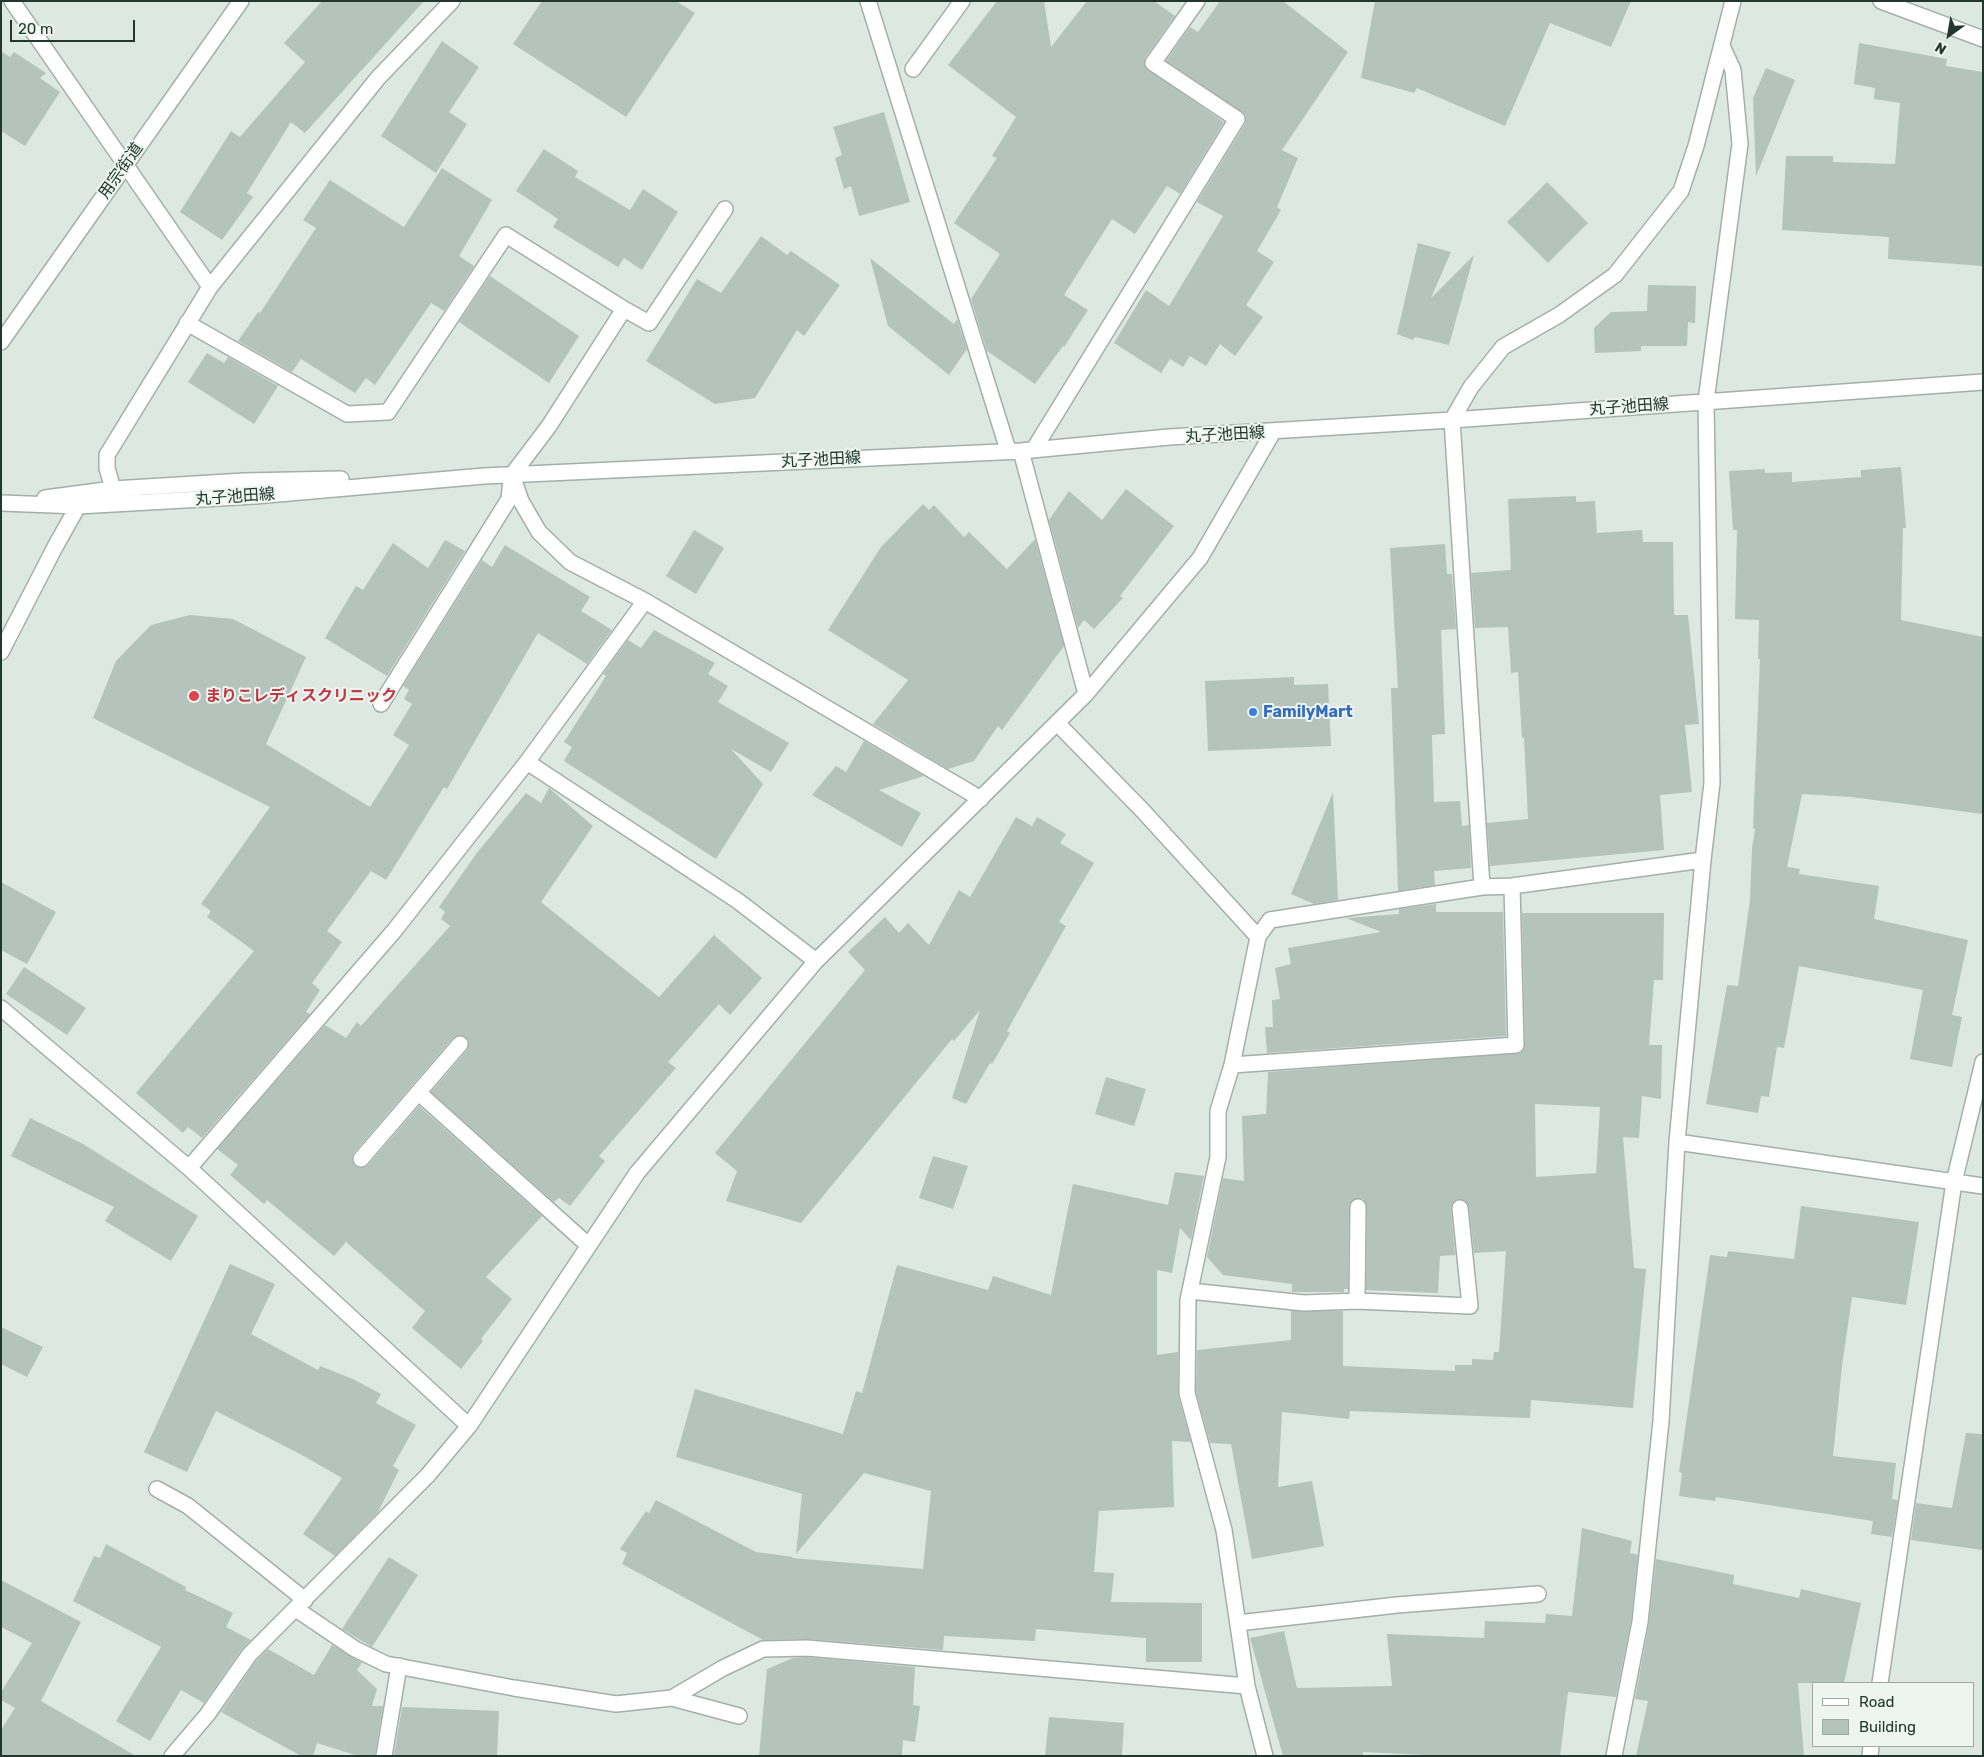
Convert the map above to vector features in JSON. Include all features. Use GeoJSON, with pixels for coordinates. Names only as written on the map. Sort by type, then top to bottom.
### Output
{"type":"FeatureCollection","features":[{"type":"Feature","properties":{"kind":"street"},"geometry":{"type":"LineString","coordinates":[[12,1],[210,287]]}},
{"type":"Feature","properties":{"kind":"street","name":"用宗街道"},"geometry":{"type":"LineString","coordinates":[[2,338],[241,1]]}},
{"type":"Feature","properties":{"kind":"street"},"geometry":{"type":"LineString","coordinates":[[113,489],[107,468],[107,455],[210,287],[378,78],[452,1]]}},
{"type":"Feature","properties":{"kind":"street"},"geometry":{"type":"LineString","coordinates":[[868,1],[1021,450],[1086,694]]}},
{"type":"Feature","properties":{"kind":"street"},"geometry":{"type":"LineString","coordinates":[[913,69],[962,1]]}},
{"type":"Feature","properties":{"kind":"street"},"geometry":{"type":"LineString","coordinates":[[1021,450],[1237,119],[1153,63],[1197,1]]}},
{"type":"Feature","properties":{"kind":"street"},"geometry":{"type":"LineString","coordinates":[[1482,887],[1452,420],[1471,387],[1503,347],[1559,315],[1615,275],[1681,191],[1696,146],[1723,48],[1733,1]]}},
{"type":"Feature","properties":{"kind":"street"},"geometry":{"type":"LineString","coordinates":[[1881,1],[1983,39]]}},
{"type":"Feature","properties":{"kind":"street"},"geometry":{"type":"LineString","coordinates":[[1614,1756],[1640,1622],[1661,1421],[1677,1142],[1712,783],[1706,401],[1740,144],[1733,70],[1723,48]]}},
{"type":"Feature","properties":{"kind":"street"},"geometry":{"type":"LineString","coordinates":[[187,323],[347,414],[388,412],[506,234],[624,309],[649,322],[725,209]]}},
{"type":"Feature","properties":{"kind":"street"},"geometry":{"type":"LineString","coordinates":[[381,704],[509,499],[512,475],[550,426],[624,309]]}},
{"type":"Feature","properties":{"kind":"street","name":"丸子池田線"},"geometry":{"type":"LineString","coordinates":[[2,503],[113,489],[244,481],[468,477],[1021,450],[1169,437],[1452,420],[1983,382]]}},
{"type":"Feature","properties":{"kind":"street"},"geometry":{"type":"LineString","coordinates":[[172,1756],[207,1715],[249,1655],[428,1475],[470,1426],[637,1173],[816,961],[1086,694],[1200,558],[1273,432]]}},
{"type":"Feature","properties":{"kind":"street"},"geometry":{"type":"LineString","coordinates":[[512,475],[521,501],[540,532],[570,562],[645,601],[981,799]]}},
{"type":"Feature","properties":{"kind":"street","name":"丸子池田線"},"geometry":{"type":"LineString","coordinates":[[2,503],[78,506],[255,496],[468,477]]}},
{"type":"Feature","properties":{"kind":"street"},"geometry":{"type":"LineString","coordinates":[[1,652],[54,547],[78,506]]}},
{"type":"Feature","properties":{"kind":"street"},"geometry":{"type":"LineString","coordinates":[[189,1168],[394,931],[527,762],[645,601]]}},
{"type":"Feature","properties":{"kind":"street"},"geometry":{"type":"LineString","coordinates":[[1057,723],[1143,811],[1258,937]]}},
{"type":"Feature","properties":{"kind":"street"},"geometry":{"type":"LineString","coordinates":[[527,762],[738,901],[816,961]]}},
{"type":"Feature","properties":{"kind":"street"},"geometry":{"type":"LineString","coordinates":[[1265,1756],[1247,1686],[1224,1530],[1187,1393],[1190,1291],[1218,1158],[1218,1111],[1232,1065],[1258,937],[1270,920],[1482,887],[1512,886],[1703,860]]}},
{"type":"Feature","properties":{"kind":"street"},"geometry":{"type":"LineString","coordinates":[[1232,1065],[1516,1045],[1512,886]]}},
{"type":"Feature","properties":{"kind":"street"},"geometry":{"type":"LineString","coordinates":[[1,1008],[189,1168],[470,1426]]}},
{"type":"Feature","properties":{"kind":"street"},"geometry":{"type":"LineString","coordinates":[[361,1159],[460,1044]]}},
{"type":"Feature","properties":{"kind":"street"},"geometry":{"type":"LineString","coordinates":[[1880,1682],[1954,1182],[1983,1062]]}},
{"type":"Feature","properties":{"kind":"street"},"geometry":{"type":"LineString","coordinates":[[419,1093],[588,1245]]}},
{"type":"Feature","properties":{"kind":"street"},"geometry":{"type":"LineString","coordinates":[[1677,1142],[1983,1186]]}},
{"type":"Feature","properties":{"kind":"street"},"geometry":{"type":"LineString","coordinates":[[1357,1300],[1358,1207]]}},
{"type":"Feature","properties":{"kind":"street"},"geometry":{"type":"LineString","coordinates":[[1190,1291],[1304,1303],[1357,1300],[1470,1306],[1460,1208]]}},
{"type":"Feature","properties":{"kind":"street"},"geometry":{"type":"LineString","coordinates":[[157,1488],[188,1506],[300,1605],[355,1650],[386,1664],[514,1688],[616,1704],[672,1698],[739,1716]]}},
{"type":"Feature","properties":{"kind":"street"},"geometry":{"type":"LineString","coordinates":[[1238,1623],[1397,1605],[1538,1594]]}},
{"type":"Feature","properties":{"kind":"street"},"geometry":{"type":"LineString","coordinates":[[672,1698],[723,1668],[763,1649],[807,1648],[1247,1686]]}},
{"type":"Feature","properties":{"kind":"street"},"geometry":{"type":"LineString","coordinates":[[384,1756],[399,1666]]}},
{"type":"Feature","properties":{"kind":"building"},"geometry":{"type":"Polygon","coordinates":[[[322,1],[424,1],[305,133],[291,122],[247,193],[253,197],[222,240],[180,212],[231,131],[240,137],[305,62],[284,43],[322,1]]]}},
{"type":"Feature","properties":{"kind":"building"},"geometry":{"type":"Polygon","coordinates":[[[542,1],[676,1],[695,13],[626,117],[513,44],[542,1]]]}},
{"type":"Feature","properties":{"kind":"building"},"geometry":{"type":"Polygon","coordinates":[[[997,1],[1044,1],[1051,47],[1087,1],[1154,1],[1175,16],[1145,58],[1145,67],[1224,122],[1180,194],[1167,186],[1135,234],[1112,219],[1064,295],[1088,310],[1064,347],[1035,384],[987,351],[971,299],[1000,254],[954,223],[997,158],[992,156],[1016,117],[948,65],[997,1]]]}},
{"type":"Feature","properties":{"kind":"building"},"geometry":{"type":"Polygon","coordinates":[[[1220,1],[1283,1],[1348,52],[1282,150],[1298,158],[1277,207],[1281,210],[1257,251],[1274,262],[1246,305],[1263,317],[1235,356],[1220,344],[1206,366],[1190,356],[1183,367],[1170,359],[1161,373],[1114,343],[1146,290],[1169,306],[1223,216],[1197,202],[1245,124],[1246,115],[1166,61],[1190,27],[1198,32],[1220,1]]]}},
{"type":"Feature","properties":{"kind":"building"},"geometry":{"type":"Polygon","coordinates":[[[1375,1],[1631,1],[1611,47],[1550,23],[1505,126],[1417,88],[1414,93],[1361,78],[1375,1]]]}},
{"type":"Feature","properties":{"kind":"building"},"geometry":{"type":"Polygon","coordinates":[[[442,41],[479,67],[449,112],[467,124],[436,173],[381,136],[442,41]]]}},
{"type":"Feature","properties":{"kind":"building"},"geometry":{"type":"Polygon","coordinates":[[[1859,43],[1947,59],[1946,66],[1983,72],[1983,266],[1888,259],[1889,237],[1782,230],[1786,156],[1833,156],[1833,162],[1895,164],[1900,103],[1874,99],[1875,88],[1854,84],[1859,43]]]}},
{"type":"Feature","properties":{"kind":"building"},"geometry":{"type":"Polygon","coordinates":[[[1,51],[10,57],[14,52],[46,73],[40,78],[60,92],[25,146],[1,131],[1,51]]]}},
{"type":"Feature","properties":{"kind":"building"},"geometry":{"type":"Polygon","coordinates":[[[1766,68],[1795,80],[1756,176],[1753,98],[1766,68]]]}},
{"type":"Feature","properties":{"kind":"building"},"geometry":{"type":"Polygon","coordinates":[[[884,112],[910,202],[859,216],[851,186],[844,189],[835,158],[842,155],[833,127],[884,112]]]}},
{"type":"Feature","properties":{"kind":"building"},"geometry":{"type":"Polygon","coordinates":[[[544,149],[578,171],[575,177],[630,210],[643,189],[678,212],[642,270],[624,258],[618,267],[553,227],[558,219],[516,191],[544,149]]]}},
{"type":"Feature","properties":{"kind":"building"},"geometry":{"type":"Polygon","coordinates":[[[442,168],[492,200],[459,256],[474,266],[444,311],[431,303],[375,385],[366,378],[355,393],[301,359],[292,372],[238,341],[258,312],[260,313],[316,228],[303,220],[330,180],[404,227],[442,168]]]}},
{"type":"Feature","properties":{"kind":"building"},"geometry":{"type":"Polygon","coordinates":[[[1547,182],[1588,223],[1548,263],[1507,222],[1547,182]]]}},
{"type":"Feature","properties":{"kind":"building"},"geometry":{"type":"Polygon","coordinates":[[[761,236],[787,255],[791,251],[840,285],[804,336],[797,330],[755,398],[715,404],[646,361],[697,279],[721,293],[761,236]]]}},
{"type":"Feature","properties":{"kind":"building"},"geometry":{"type":"Polygon","coordinates":[[[1418,243],[1451,252],[1431,298],[1474,255],[1449,345],[1415,337],[1413,340],[1397,334],[1418,243]]]}},
{"type":"Feature","properties":{"kind":"building"},"geometry":{"type":"Polygon","coordinates":[[[870,258],[954,324],[957,319],[967,349],[949,375],[888,326],[870,258]]]}},
{"type":"Feature","properties":{"kind":"building"},"geometry":{"type":"Polygon","coordinates":[[[490,276],[579,336],[549,383],[459,322],[490,276]]]}},
{"type":"Feature","properties":{"kind":"building"},"geometry":{"type":"Polygon","coordinates":[[[1648,285],[1696,286],[1695,323],[1688,322],[1687,346],[1641,346],[1641,351],[1595,353],[1594,328],[1611,312],[1647,311],[1648,285]]]}},
{"type":"Feature","properties":{"kind":"building"},"geometry":{"type":"Polygon","coordinates":[[[207,353],[224,363],[228,357],[278,386],[254,424],[188,382],[207,353]]]}},
{"type":"Feature","properties":{"kind":"building"},"geometry":{"type":"Polygon","coordinates":[[[1901,467],[1906,528],[1903,528],[1901,620],[1983,637],[1983,814],[1851,797],[1802,794],[1787,867],[1800,869],[1799,874],[1879,886],[1874,919],[1968,940],[1952,1015],[1962,1017],[1952,1067],[1910,1059],[1923,990],[1799,966],[1784,1048],[1777,1047],[1769,1097],[1761,1096],[1758,1113],[1706,1104],[1727,985],[1738,986],[1750,900],[1752,848],[1755,829],[1753,828],[1760,659],[1758,659],[1759,620],[1735,619],[1737,530],[1733,530],[1729,471],[1765,469],[1765,473],[1792,472],[1792,482],[1861,477],[1861,470],[1901,467]]]}},
{"type":"Feature","properties":{"kind":"building"},"geometry":{"type":"Polygon","coordinates":[[[1126,489],[1174,526],[1120,596],[1123,598],[1094,629],[1084,620],[1078,628],[1049,520],[1069,491],[1102,520],[1126,489]]]}},
{"type":"Feature","properties":{"kind":"building"},"geometry":{"type":"Polygon","coordinates":[[[1576,496],[1576,502],[1595,501],[1597,533],[1642,530],[1643,542],[1673,542],[1674,615],[1688,615],[1699,724],[1685,725],[1692,792],[1660,795],[1664,850],[1490,866],[1487,823],[1528,819],[1524,738],[1522,738],[1518,672],[1511,673],[1508,627],[1475,628],[1471,573],[1511,570],[1508,499],[1576,496]]]}},
{"type":"Feature","properties":{"kind":"building"},"geometry":{"type":"Polygon","coordinates":[[[923,504],[929,510],[934,505],[964,537],[969,532],[1007,569],[1035,539],[1064,646],[1002,730],[998,726],[974,761],[948,769],[873,724],[908,680],[828,630],[881,547],[923,504]]]}},
{"type":"Feature","properties":{"kind":"building"},"geometry":{"type":"Polygon","coordinates":[[[694,530],[724,548],[696,594],[666,576],[694,530]]]}},
{"type":"Feature","properties":{"kind":"building"},"geometry":{"type":"Polygon","coordinates":[[[445,540],[465,551],[387,676],[325,638],[356,586],[363,590],[393,543],[428,568],[445,540]]]}},
{"type":"Feature","properties":{"kind":"building"},"geometry":{"type":"Polygon","coordinates":[[[1445,544],[1447,574],[1452,574],[1456,629],[1441,630],[1445,734],[1432,735],[1434,802],[1460,801],[1462,826],[1469,825],[1471,868],[1434,871],[1435,885],[1398,891],[1391,688],[1398,688],[1390,548],[1445,544]]]}},
{"type":"Feature","properties":{"kind":"building"},"geometry":{"type":"Polygon","coordinates":[[[505,545],[590,597],[581,611],[612,630],[587,664],[538,633],[447,789],[444,787],[386,880],[371,871],[327,931],[342,942],[312,983],[320,990],[306,1012],[310,1014],[202,1138],[188,1127],[183,1133],[136,1093],[254,951],[207,917],[211,911],[201,904],[270,807],[93,718],[116,661],[151,625],[190,615],[233,619],[306,657],[266,744],[370,807],[409,745],[393,735],[412,704],[404,699],[409,690],[403,686],[482,560],[492,567],[505,545]]]}},
{"type":"Feature","properties":{"kind":"building"},"geometry":{"type":"Polygon","coordinates":[[[654,630],[715,663],[708,674],[728,686],[718,702],[789,743],[771,772],[731,749],[763,784],[716,859],[564,761],[572,747],[564,742],[606,676],[603,674],[628,640],[641,648],[654,630]]]}},
{"type":"Feature","properties":{"kind":"building"},"geometry":{"type":"Polygon","coordinates":[[[1294,677],[1294,685],[1328,684],[1331,746],[1208,751],[1205,681],[1294,677]]]}},
{"type":"Feature","properties":{"kind":"building"},"geometry":{"type":"Polygon","coordinates":[[[864,741],[924,776],[879,790],[921,813],[902,847],[812,795],[836,766],[846,772],[864,741]]]}},
{"type":"Feature","properties":{"kind":"building"},"geometry":{"type":"Polygon","coordinates":[[[549,788],[593,826],[541,902],[659,997],[714,935],[762,978],[730,1015],[719,1004],[668,1062],[676,1068],[599,1156],[605,1161],[570,1206],[559,1198],[554,1202],[431,1092],[467,1050],[469,1041],[462,1035],[453,1038],[354,1153],[352,1158],[355,1166],[360,1168],[368,1165],[419,1106],[542,1216],[486,1277],[512,1299],[481,1339],[483,1341],[461,1369],[412,1328],[425,1311],[346,1242],[334,1256],[267,1200],[264,1204],[230,1175],[238,1165],[217,1149],[325,1025],[346,1038],[357,1022],[361,1026],[450,926],[441,919],[445,912],[439,907],[476,854],[526,793],[541,803],[549,788]]]}},
{"type":"Feature","properties":{"kind":"building"},"geometry":{"type":"Polygon","coordinates":[[[1333,792],[1338,900],[1314,904],[1291,894],[1333,792]]]}},
{"type":"Feature","properties":{"kind":"building"},"geometry":{"type":"Polygon","coordinates":[[[1016,817],[1032,826],[1037,817],[1066,834],[1060,843],[1094,863],[1059,922],[1066,926],[1007,1031],[1010,1033],[966,1104],[952,1098],[980,1010],[954,1041],[952,1039],[801,1223],[726,1201],[737,1171],[715,1153],[865,970],[848,952],[885,917],[899,933],[908,923],[929,945],[959,890],[970,897],[1016,817]]]}},
{"type":"Feature","properties":{"kind":"building"},"geometry":{"type":"Polygon","coordinates":[[[1,882],[56,912],[27,964],[1,950],[1,882]]]}},
{"type":"Feature","properties":{"kind":"building"},"geometry":{"type":"Polygon","coordinates":[[[1436,904],[1436,912],[1503,912],[1506,1036],[1267,1053],[1265,1027],[1273,1027],[1272,1000],[1280,999],[1275,968],[1291,964],[1288,948],[1381,932],[1346,918],[1399,914],[1399,909],[1436,904]]]}},
{"type":"Feature","properties":{"kind":"building"},"geometry":{"type":"Polygon","coordinates":[[[1522,913],[1664,913],[1663,980],[1654,980],[1649,1045],[1662,1045],[1661,1099],[1642,1096],[1639,1138],[1623,1137],[1634,1268],[1646,1269],[1633,1408],[1531,1400],[1530,1418],[1350,1411],[1349,1419],[1282,1412],[1278,1487],[1312,1481],[1324,1546],[1252,1559],[1231,1444],[1210,1443],[1196,1392],[1197,1350],[1291,1340],[1291,1311],[1343,1311],[1343,1366],[1455,1371],[1455,1365],[1472,1365],[1472,1359],[1493,1360],[1494,1352],[1499,1352],[1506,1251],[1474,1253],[1469,1207],[1464,1200],[1459,1199],[1452,1204],[1451,1208],[1455,1255],[1440,1256],[1438,1293],[1366,1290],[1367,1207],[1363,1199],[1358,1198],[1350,1202],[1349,1207],[1348,1289],[1344,1289],[1344,1292],[1292,1292],[1292,1284],[1223,1275],[1207,1257],[1223,1178],[1244,1181],[1242,1116],[1266,1114],[1268,1072],[1521,1053],[1525,1045],[1522,913]],[[1535,1104],[1536,1177],[1596,1173],[1600,1107],[1535,1104]]]}},
{"type":"Feature","properties":{"kind":"building"},"geometry":{"type":"Polygon","coordinates":[[[24,967],[86,1008],[67,1035],[6,994],[24,967]]]}},
{"type":"Feature","properties":{"kind":"building"},"geometry":{"type":"Polygon","coordinates":[[[1106,1077],[1146,1089],[1134,1126],[1095,1114],[1106,1077]]]}},
{"type":"Feature","properties":{"kind":"building"},"geometry":{"type":"Polygon","coordinates":[[[30,1118],[83,1144],[198,1216],[171,1261],[105,1221],[114,1207],[11,1156],[30,1118]]]}},
{"type":"Feature","properties":{"kind":"building"},"geometry":{"type":"Polygon","coordinates":[[[933,1156],[968,1166],[953,1209],[919,1198],[933,1156]]]}},
{"type":"Feature","properties":{"kind":"building"},"geometry":{"type":"Polygon","coordinates":[[[1175,1172],[1204,1176],[1191,1240],[1180,1228],[1172,1273],[1157,1270],[1157,1355],[1178,1352],[1178,1395],[1191,1442],[1172,1441],[1174,1507],[1099,1511],[1094,1572],[1114,1573],[1111,1602],[1202,1603],[1202,1662],[1146,1662],[1146,1638],[1036,1629],[1035,1641],[944,1636],[943,1650],[808,1639],[763,1640],[622,1564],[627,1553],[620,1549],[646,1511],[649,1513],[656,1500],[756,1552],[792,1558],[923,1569],[931,1491],[864,1473],[796,1554],[802,1494],[676,1457],[695,1389],[843,1434],[856,1391],[862,1393],[897,1265],[988,1290],[993,1276],[1051,1295],[1073,1184],[1168,1205],[1175,1172]]]}},
{"type":"Feature","properties":{"kind":"building"},"geometry":{"type":"Polygon","coordinates":[[[1801,1206],[1919,1222],[1906,1305],[1852,1297],[1842,1366],[1833,1456],[1896,1463],[1892,1499],[1898,1500],[1892,1537],[1871,1534],[1873,1521],[1716,1497],[1715,1501],[1679,1496],[1682,1473],[1679,1472],[1710,1255],[1727,1257],[1728,1251],[1794,1259],[1801,1206]]]}},
{"type":"Feature","properties":{"kind":"building"},"geometry":{"type":"Polygon","coordinates":[[[230,1264],[275,1284],[251,1334],[318,1370],[320,1366],[353,1379],[381,1394],[376,1403],[416,1425],[393,1466],[399,1470],[378,1512],[335,1556],[303,1534],[342,1478],[300,1454],[216,1411],[187,1472],[144,1452],[230,1264]]]}},
{"type":"Feature","properties":{"kind":"building"},"geometry":{"type":"Polygon","coordinates":[[[1,1327],[43,1347],[27,1377],[1,1364],[1,1327]]]}},
{"type":"Feature","properties":{"kind":"building"},"geometry":{"type":"Polygon","coordinates":[[[1966,1433],[1983,1434],[1983,1550],[1911,1540],[1916,1503],[1952,1508],[1966,1433]]]}},
{"type":"Feature","properties":{"kind":"building"},"geometry":{"type":"Polygon","coordinates":[[[1582,1528],[1632,1541],[1630,1553],[1638,1555],[1631,1621],[1616,1697],[1568,1692],[1560,1756],[1445,1756],[1363,1752],[1363,1755],[1283,1756],[1250,1638],[1284,1631],[1297,1688],[1392,1686],[1387,1634],[1484,1638],[1485,1621],[1545,1623],[1546,1614],[1572,1616],[1582,1528]]]}},
{"type":"Feature","properties":{"kind":"building"},"geometry":{"type":"Polygon","coordinates":[[[106,1544],[186,1587],[185,1590],[233,1613],[226,1627],[251,1640],[241,1650],[204,1703],[181,1690],[150,1741],[116,1721],[161,1647],[73,1601],[94,1556],[100,1558],[106,1544]]]}},
{"type":"Feature","properties":{"kind":"building"},"geometry":{"type":"Polygon","coordinates":[[[389,1557],[418,1575],[372,1647],[342,1629],[389,1557]]]}},
{"type":"Feature","properties":{"kind":"building"},"geometry":{"type":"Polygon","coordinates":[[[1656,1559],[1734,1575],[1733,1584],[1799,1598],[1801,1589],[1861,1603],[1844,1682],[1798,1683],[1804,1756],[1636,1756],[1648,1701],[1635,1699],[1649,1623],[1656,1559]]]}},
{"type":"Feature","properties":{"kind":"building"},"geometry":{"type":"Polygon","coordinates":[[[1,1580],[81,1622],[41,1701],[136,1756],[1,1756],[1,1730],[15,1708],[1,1700],[1,1692],[32,1643],[1,1627],[1,1580]]]}},
{"type":"Feature","properties":{"kind":"building"},"geometry":{"type":"Polygon","coordinates":[[[332,1645],[362,1663],[357,1670],[377,1689],[372,1706],[383,1706],[375,1755],[355,1755],[317,1743],[313,1756],[301,1756],[221,1712],[256,1661],[268,1649],[314,1675],[332,1645]]]}},
{"type":"Feature","properties":{"kind":"building"},"geometry":{"type":"Polygon","coordinates":[[[807,1657],[915,1667],[913,1705],[920,1706],[915,1742],[903,1740],[902,1756],[759,1756],[767,1669],[793,1658],[807,1657]]]}},
{"type":"Feature","properties":{"kind":"building"},"geometry":{"type":"Polygon","coordinates":[[[402,1707],[499,1711],[497,1756],[394,1755],[402,1707]]]}},
{"type":"Feature","properties":{"kind":"building"},"geometry":{"type":"Polygon","coordinates":[[[1049,1717],[1124,1723],[1122,1756],[1045,1756],[1049,1717]]]}},
{"type":"Feature","properties":{"kind":"place","name":"まりこレディスクリニック"},"geometry":{"type":"Point","coordinates":[194,696]}},
{"type":"Feature","properties":{"kind":"place","name":"FamilyMart"},"geometry":{"type":"Point","coordinates":[1253,712]}}]}
